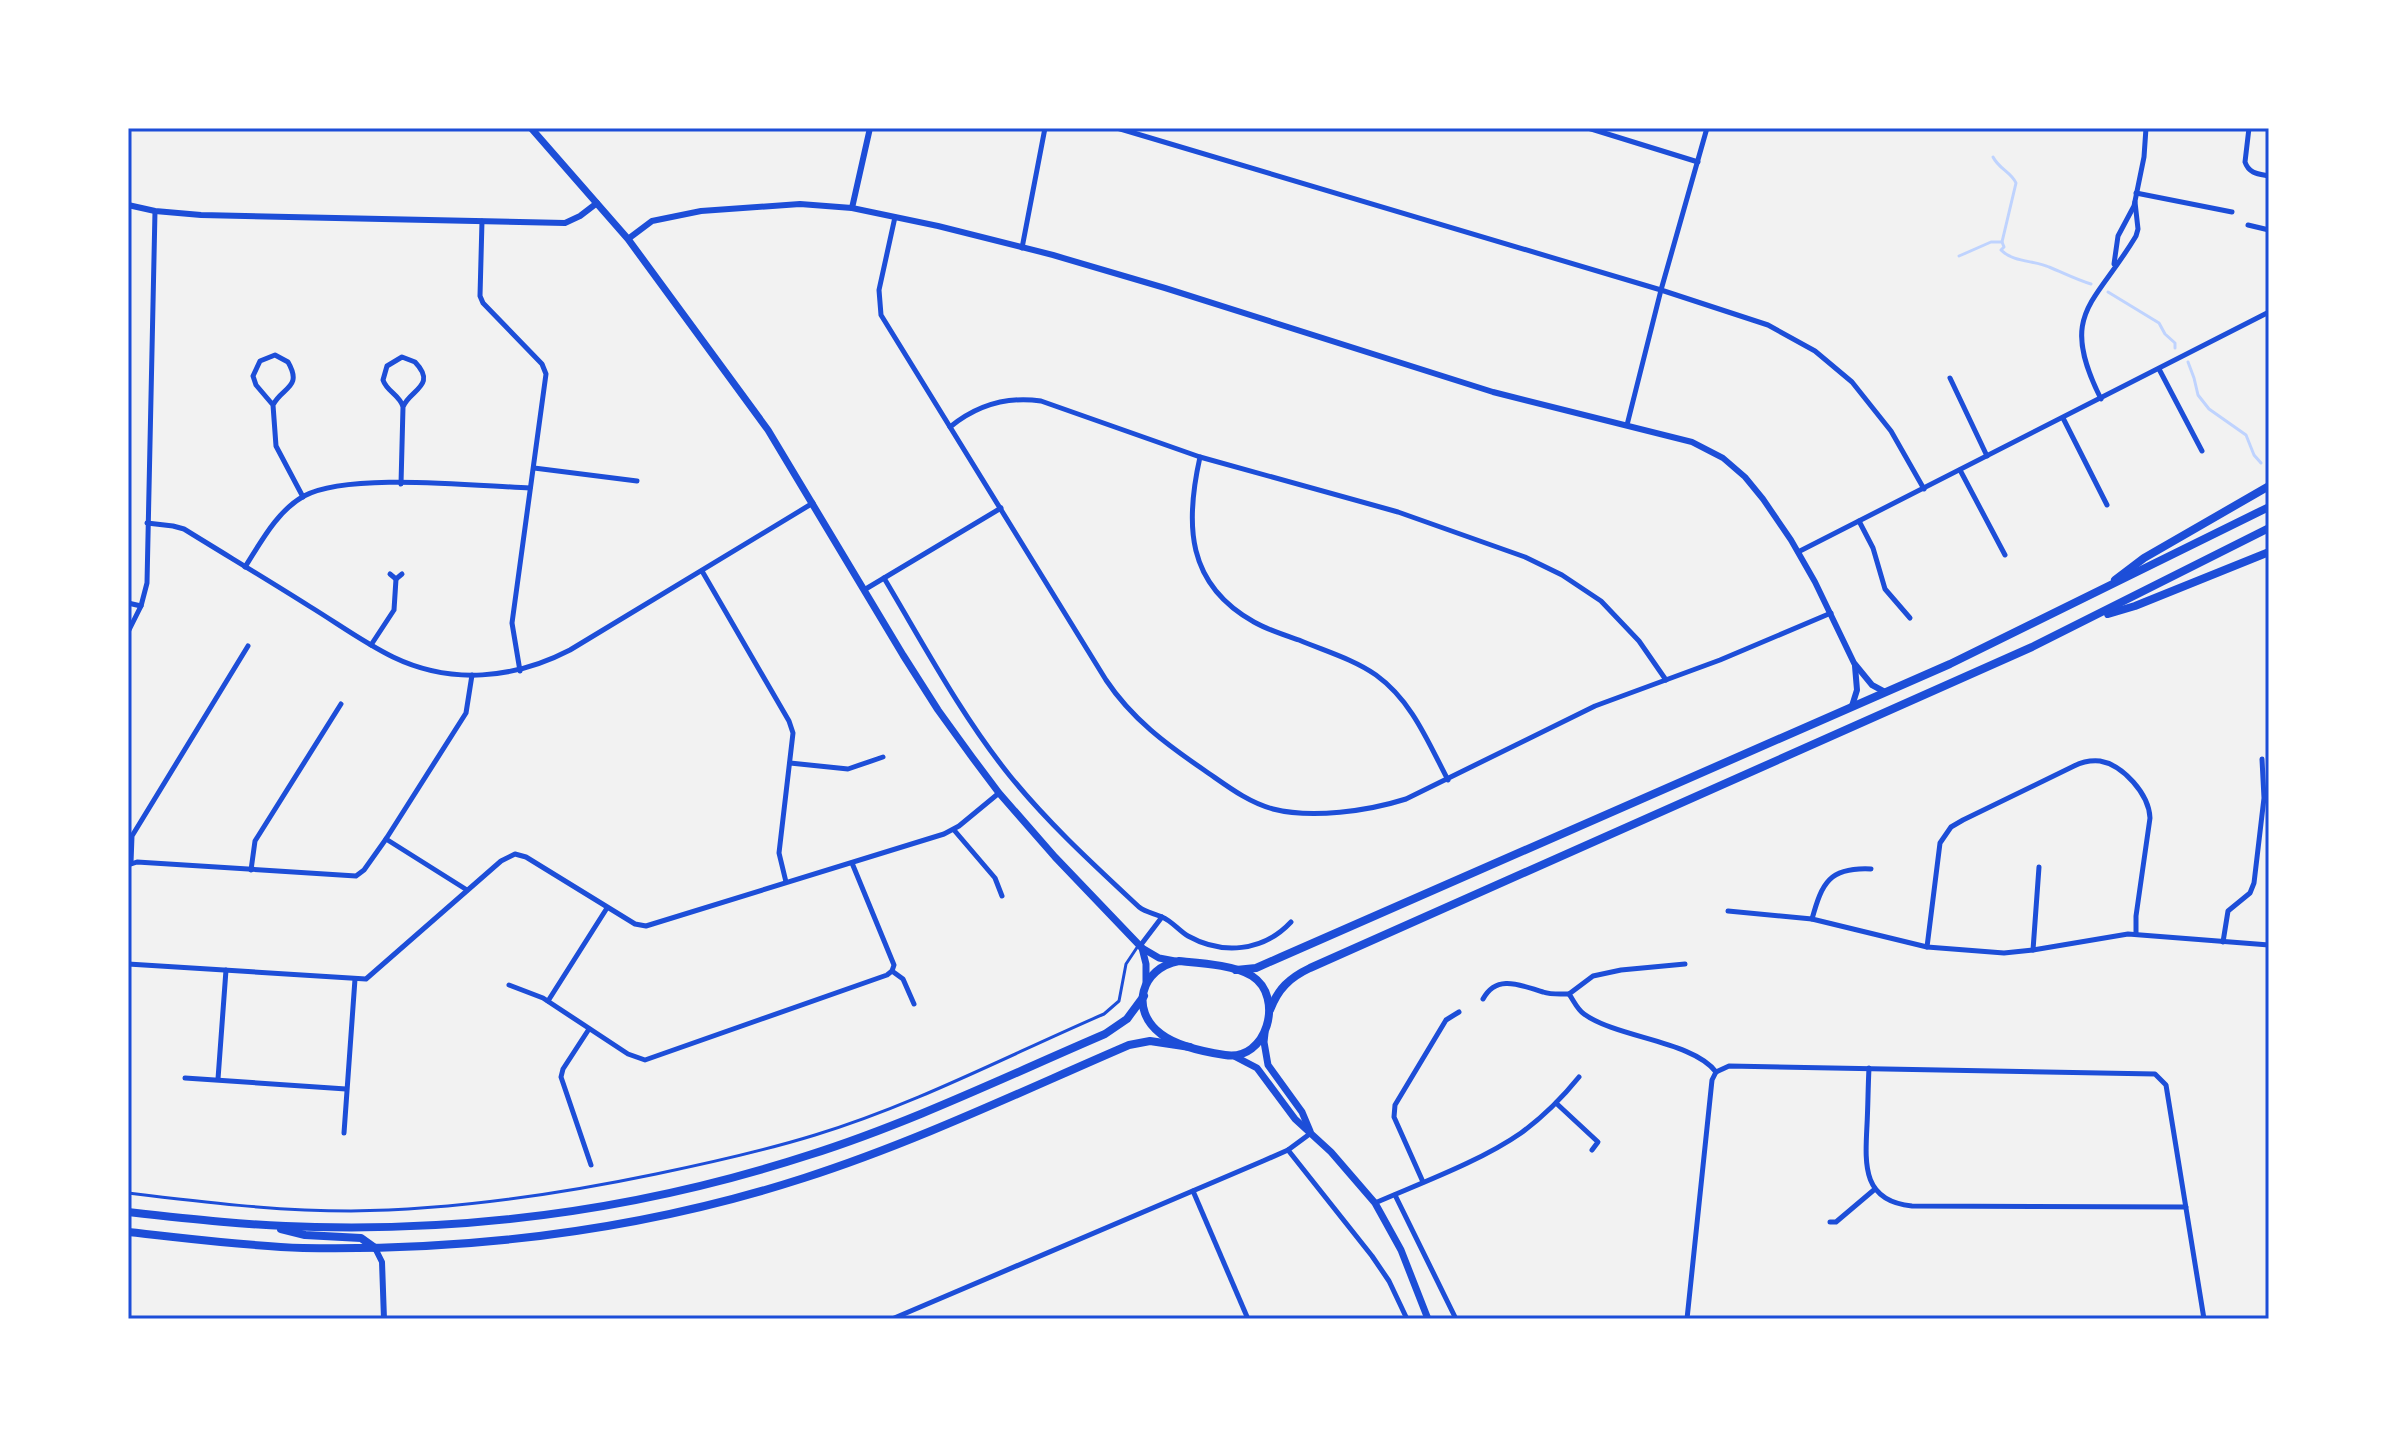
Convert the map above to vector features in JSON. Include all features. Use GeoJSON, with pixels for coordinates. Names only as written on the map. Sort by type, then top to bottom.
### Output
{"type":"FeatureCollection","features":[{"type":"Feature","properties":{"kind":"highway"},"geometry":{"type":"LineString","coordinates":[[2098,592],[2144,558],[2269,486]]}},
{"type":"Feature","properties":{"kind":"highway"},"geometry":{"type":"LineString","coordinates":[[1236,970],[1256,968],[1850,709],[2269,507]]}},
{"type":"Feature","properties":{"kind":"highway"},"geometry":{"type":"LineString","coordinates":[[128,1232],[270,1246],[375,1248],[553,1235],[685,1210],[776,1187],[870,1156],[1129,1045],[1150,1041],[1233,1056],[1255,1046],[1266,1029],[1270,1010],[1283,986],[1310,968],[1883,715],[2088,620],[2269,528]]}},
{"type":"Feature","properties":{"kind":"highway"},"geometry":{"type":"LineString","coordinates":[[2088,620],[2135,606],[2269,554]]}},
{"type":"Feature","properties":{"kind":"highway"},"geometry":{"type":"LineString","coordinates":[[1190,1047],[1165,1037],[1152,1026],[1145,1013],[1146,983],[1156,970],[1179,961],[1236,970],[1253,977],[1263,986],[1270,1010]]}},
{"type":"Feature","properties":{"kind":"highway"},"geometry":{"type":"LineString","coordinates":[[128,1212],[314,1227],[508,1220],[610,1205],[747,1174],[863,1136],[1097,1037],[1127,1019],[1144,996]]}},
{"type":"Feature","properties":{"kind":"highway"},"geometry":{"type":"LineString","coordinates":[[265,1225],[305,1235],[361,1238],[375,1248]]}},
{"type":"Feature","properties":{"kind":"main road"},"geometry":{"type":"LineString","coordinates":[[531,128],[628,239],[768,430],[938,710],[999,793],[1140,946],[1159,958],[1179,961]]}},
{"type":"Feature","properties":{"kind":"main road"},"geometry":{"type":"LineString","coordinates":[[1140,946],[1146,964],[1146,983]]}},
{"type":"Feature","properties":{"kind":"main road"},"geometry":{"type":"LineString","coordinates":[[1266,1029],[1264,1042],[1268,1065],[1302,1112],[1311,1133]]}},
{"type":"Feature","properties":{"kind":"main road"},"geometry":{"type":"LineString","coordinates":[[1233,1056],[1257,1068],[1289,1112],[1375,1203],[1401,1250],[1428,1319]]}},
{"type":"Feature","properties":{"kind":"street"},"geometry":{"type":"LineString","coordinates":[[852,208],[870,128]]}},
{"type":"Feature","properties":{"kind":"street"},"geometry":{"type":"LineString","coordinates":[[1022,248],[1045,128]]}},
{"type":"Feature","properties":{"kind":"street"},"geometry":{"type":"LineString","coordinates":[[1117,128],[1661,290],[1768,325],[1824,358],[1852,382],[1896,438],[1924,489]]}},
{"type":"Feature","properties":{"kind":"street"},"geometry":{"type":"LineString","coordinates":[[1588,128],[1698,162]]}},
{"type":"Feature","properties":{"kind":"street"},"geometry":{"type":"LineString","coordinates":[[1627,425],[1707,128]]}},
{"type":"Feature","properties":{"kind":"street"},"geometry":{"type":"LineString","coordinates":[[2101,399],[2085,365],[2080,338],[2083,318],[2137,232],[2135,202],[2146,128]]}},
{"type":"Feature","properties":{"kind":"street"},"geometry":{"type":"LineString","coordinates":[[2249,128],[2247,167],[2257,174],[2269,176]]}},
{"type":"Feature","properties":{"kind":"street"},"geometry":{"type":"LineString","coordinates":[[2136,193],[2232,212]]}},
{"type":"Feature","properties":{"kind":"street"},"geometry":{"type":"LineString","coordinates":[[2113,269],[2118,236],[2135,202]]}},
{"type":"Feature","properties":{"kind":"street"},"geometry":{"type":"LineString","coordinates":[[128,205],[201,215],[565,223],[597,203]]}},
{"type":"Feature","properties":{"kind":"street"},"geometry":{"type":"LineString","coordinates":[[628,239],[652,221],[701,211],[800,204],[852,208],[1022,248],[1165,288],[1506,396],[1682,438],[1723,458],[1745,477],[1763,499],[1798,552],[1854,663],[1872,685],[1887,692]]}},
{"type":"Feature","properties":{"kind":"street"},"geometry":{"type":"LineString","coordinates":[[128,632],[141,606],[147,583],[155,211]]}},
{"type":"Feature","properties":{"kind":"street"},"geometry":{"type":"LineString","coordinates":[[895,217],[879,290],[880,311],[1106,680],[1132,714],[1169,746],[1263,806],[1284,811],[1348,811],[1391,804],[1448,780],[1562,721],[1831,613]]}},
{"type":"Feature","properties":{"kind":"street"},"geometry":{"type":"LineString","coordinates":[[482,221],[480,296],[483,303],[542,364],[546,374],[512,623],[520,671]]}},
{"type":"Feature","properties":{"kind":"street"},"geometry":{"type":"LineString","coordinates":[[2248,225],[2269,230]]}},
{"type":"Feature","properties":{"kind":"street"},"geometry":{"type":"LineString","coordinates":[[1798,552],[2269,312]]}},
{"type":"Feature","properties":{"kind":"street"},"geometry":{"type":"LineString","coordinates":[[273,405],[290,388],[294,376],[288,362],[275,355],[260,361],[253,376],[256,385],[273,405],[276,446],[303,497]]}},
{"type":"Feature","properties":{"kind":"street"},"geometry":{"type":"LineString","coordinates":[[401,484],[403,407],[405,400],[422,386],[423,375],[415,362],[402,357],[387,366],[383,380],[403,407]]}},
{"type":"Feature","properties":{"kind":"street"},"geometry":{"type":"LineString","coordinates":[[2159,369],[2202,451]]}},
{"type":"Feature","properties":{"kind":"street"},"geometry":{"type":"LineString","coordinates":[[1950,378],[1987,456]]}},
{"type":"Feature","properties":{"kind":"street"},"geometry":{"type":"LineString","coordinates":[[950,427],[993,403],[1008,400],[1049,403],[1200,457],[1398,512],[1542,565],[1579,586],[1608,608],[1639,641],[1666,680]]}},
{"type":"Feature","properties":{"kind":"street"},"geometry":{"type":"LineString","coordinates":[[2063,418],[2107,505]]}},
{"type":"Feature","properties":{"kind":"street"},"geometry":{"type":"LineString","coordinates":[[1200,457],[1192,496],[1191,525],[1201,566],[1217,590],[1229,604],[1255,622],[1351,661],[1391,687],[1412,712],[1448,780]]}},
{"type":"Feature","properties":{"kind":"street"},"geometry":{"type":"LineString","coordinates":[[534,468],[637,481]]}},
{"type":"Feature","properties":{"kind":"street"},"geometry":{"type":"LineString","coordinates":[[1960,470],[2005,555]]}},
{"type":"Feature","properties":{"kind":"street"},"geometry":{"type":"LineString","coordinates":[[245,567],[290,506],[325,488],[401,484],[530,488]]}},
{"type":"Feature","properties":{"kind":"street"},"geometry":{"type":"LineString","coordinates":[[147,523],[179,527],[395,658],[444,673],[491,675],[520,671],[570,650],[813,503]]}},
{"type":"Feature","properties":{"kind":"street"},"geometry":{"type":"LineString","coordinates":[[863,590],[1001,508]]}},
{"type":"Feature","properties":{"kind":"street"},"geometry":{"type":"LineString","coordinates":[[1859,521],[1873,548],[1885,589],[1910,618]]}},
{"type":"Feature","properties":{"kind":"street"},"geometry":{"type":"LineString","coordinates":[[702,571],[793,733],[779,853],[786,882]]}},
{"type":"Feature","properties":{"kind":"street"},"geometry":{"type":"LineString","coordinates":[[390,574],[396,579]]}},
{"type":"Feature","properties":{"kind":"street"},"geometry":{"type":"LineString","coordinates":[[371,645],[394,610],[396,579],[402,574]]}},
{"type":"Feature","properties":{"kind":"street"},"geometry":{"type":"LineString","coordinates":[[884,578],[974,727],[1016,783],[1072,845],[1139,907],[1162,917],[1187,936],[1231,950],[1266,940],[1291,922]]}},
{"type":"Feature","properties":{"kind":"street"},"geometry":{"type":"LineString","coordinates":[[128,603],[141,606]]}},
{"type":"Feature","properties":{"kind":"street"},"geometry":{"type":"LineString","coordinates":[[248,646],[132,836],[130,864],[354,877],[364,870],[386,839],[466,713],[472,675]]}},
{"type":"Feature","properties":{"kind":"street"},"geometry":{"type":"LineString","coordinates":[[1850,709],[1857,690],[1854,663]]}},
{"type":"Feature","properties":{"kind":"street"},"geometry":{"type":"LineString","coordinates":[[251,870],[255,841],[341,704]]}},
{"type":"Feature","properties":{"kind":"street"},"geometry":{"type":"LineString","coordinates":[[790,763],[848,769],[883,757]]}},
{"type":"Feature","properties":{"kind":"street"},"geometry":{"type":"LineString","coordinates":[[2223,942],[2228,911],[2250,893],[2254,883],[2264,798],[2262,759]]}},
{"type":"Feature","properties":{"kind":"street"},"geometry":{"type":"LineString","coordinates":[[1927,947],[1938,849],[1947,832],[1963,820],[2090,761],[2106,763],[2121,773],[2140,790],[2149,806],[2136,934]]}},
{"type":"Feature","properties":{"kind":"street"},"geometry":{"type":"LineString","coordinates":[[128,964],[355,979],[370,977],[501,861],[515,854],[526,857],[635,924],[646,926],[954,830],[999,793]]}},
{"type":"Feature","properties":{"kind":"street"},"geometry":{"type":"LineString","coordinates":[[954,830],[995,878],[1002,896]]}},
{"type":"Feature","properties":{"kind":"street"},"geometry":{"type":"LineString","coordinates":[[386,839],[467,890]]}},
{"type":"Feature","properties":{"kind":"street"},"geometry":{"type":"LineString","coordinates":[[509,985],[548,1001],[628,1054],[645,1060],[872,981],[887,975],[894,965],[852,863]]}},
{"type":"Feature","properties":{"kind":"street"},"geometry":{"type":"LineString","coordinates":[[2033,950],[2039,867]]}},
{"type":"Feature","properties":{"kind":"street"},"geometry":{"type":"LineString","coordinates":[[1812,919],[1819,893],[1830,879],[1846,870],[1871,869]]}},
{"type":"Feature","properties":{"kind":"street"},"geometry":{"type":"LineString","coordinates":[[548,1001],[607,908]]}},
{"type":"Feature","properties":{"kind":"street"},"geometry":{"type":"LineString","coordinates":[[1728,911],[1812,919],[1927,947],[2004,953],[2136,934],[2269,945]]}},
{"type":"Feature","properties":{"kind":"street"},"geometry":{"type":"LineString","coordinates":[[1140,946],[1162,917]]}},
{"type":"Feature","properties":{"kind":"street"},"geometry":{"type":"LineString","coordinates":[[1483,999],[1493,987],[1508,983],[1547,993],[1569,994],[1593,976],[1685,964]]}},
{"type":"Feature","properties":{"kind":"street"},"geometry":{"type":"LineString","coordinates":[[218,1079],[226,970]]}},
{"type":"Feature","properties":{"kind":"street"},"geometry":{"type":"LineString","coordinates":[[892,971],[903,979],[914,1004]]}},
{"type":"Feature","properties":{"kind":"street"},"geometry":{"type":"LineString","coordinates":[[344,1133],[355,979]]}},
{"type":"Feature","properties":{"kind":"street"},"geometry":{"type":"LineString","coordinates":[[1569,994],[1579,1010],[1593,1019],[1704,1060],[1716,1072]]}},
{"type":"Feature","properties":{"kind":"street"},"geometry":{"type":"LineString","coordinates":[[1423,1182],[1394,1117],[1395,1105],[1446,1020],[1459,1012]]}},
{"type":"Feature","properties":{"kind":"street"},"geometry":{"type":"LineString","coordinates":[[589,1029],[561,1077],[591,1165]]}},
{"type":"Feature","properties":{"kind":"street"},"geometry":{"type":"LineString","coordinates":[[1687,1319],[1712,1080],[1716,1072],[1729,1066],[2155,1074],[2166,1085],[2204,1319]]}},
{"type":"Feature","properties":{"kind":"street"},"geometry":{"type":"LineString","coordinates":[[1869,1068],[1865,1157],[1875,1189],[1901,1205],[2186,1207]]}},
{"type":"Feature","properties":{"kind":"street"},"geometry":{"type":"LineString","coordinates":[[1375,1203],[1500,1146],[1556,1103],[1579,1077]]}},
{"type":"Feature","properties":{"kind":"street"},"geometry":{"type":"LineString","coordinates":[[185,1078],[346,1089]]}},
{"type":"Feature","properties":{"kind":"street"},"geometry":{"type":"LineString","coordinates":[[1556,1103],[1598,1142],[1592,1150]]}},
{"type":"Feature","properties":{"kind":"street"},"geometry":{"type":"LineString","coordinates":[[892,1319],[1288,1150],[1311,1133]]}},
{"type":"Feature","properties":{"kind":"street"},"geometry":{"type":"LineString","coordinates":[[1288,1150],[1389,1281],[1407,1319]]}},
{"type":"Feature","properties":{"kind":"street"},"geometry":{"type":"LineString","coordinates":[[1830,1222],[1836,1222],[1875,1189]]}},
{"type":"Feature","properties":{"kind":"street"},"geometry":{"type":"LineString","coordinates":[[1193,1191],[1248,1319]]}},
{"type":"Feature","properties":{"kind":"street"},"geometry":{"type":"LineString","coordinates":[[1395,1195],[1456,1319]]}},
{"type":"Feature","properties":{"kind":"street"},"geometry":{"type":"LineString","coordinates":[[375,1248],[381,1257],[384,1319]]}},
{"type":"Feature","properties":{"kind":"lane"},"geometry":{"type":"LineString","coordinates":[[128,1193],[223,1205],[350,1211],[493,1203],[565,1193],[719,1161],[816,1135],[861,1119],[1104,1014],[1119,1001],[1126,964],[1140,946]]}},
{"type":"Feature","properties":{"kind":"waterway"},"geometry":{"type":"LineString","coordinates":[[1993,157],[2016,183],[2002,242]]}},
{"type":"Feature","properties":{"kind":"waterway"},"geometry":{"type":"LineString","coordinates":[[1959,256],[1991,242],[2002,242],[2004,247],[2001,250],[2012,257],[2043,265],[2091,284]]}},
{"type":"Feature","properties":{"kind":"waterway"},"geometry":{"type":"LineString","coordinates":[[2108,292],[2159,323],[2175,343],[2175,348]]}},
{"type":"Feature","properties":{"kind":"waterway"},"geometry":{"type":"LineString","coordinates":[[2188,362],[2198,395],[2209,409],[2246,435],[2261,463]]}}]}
